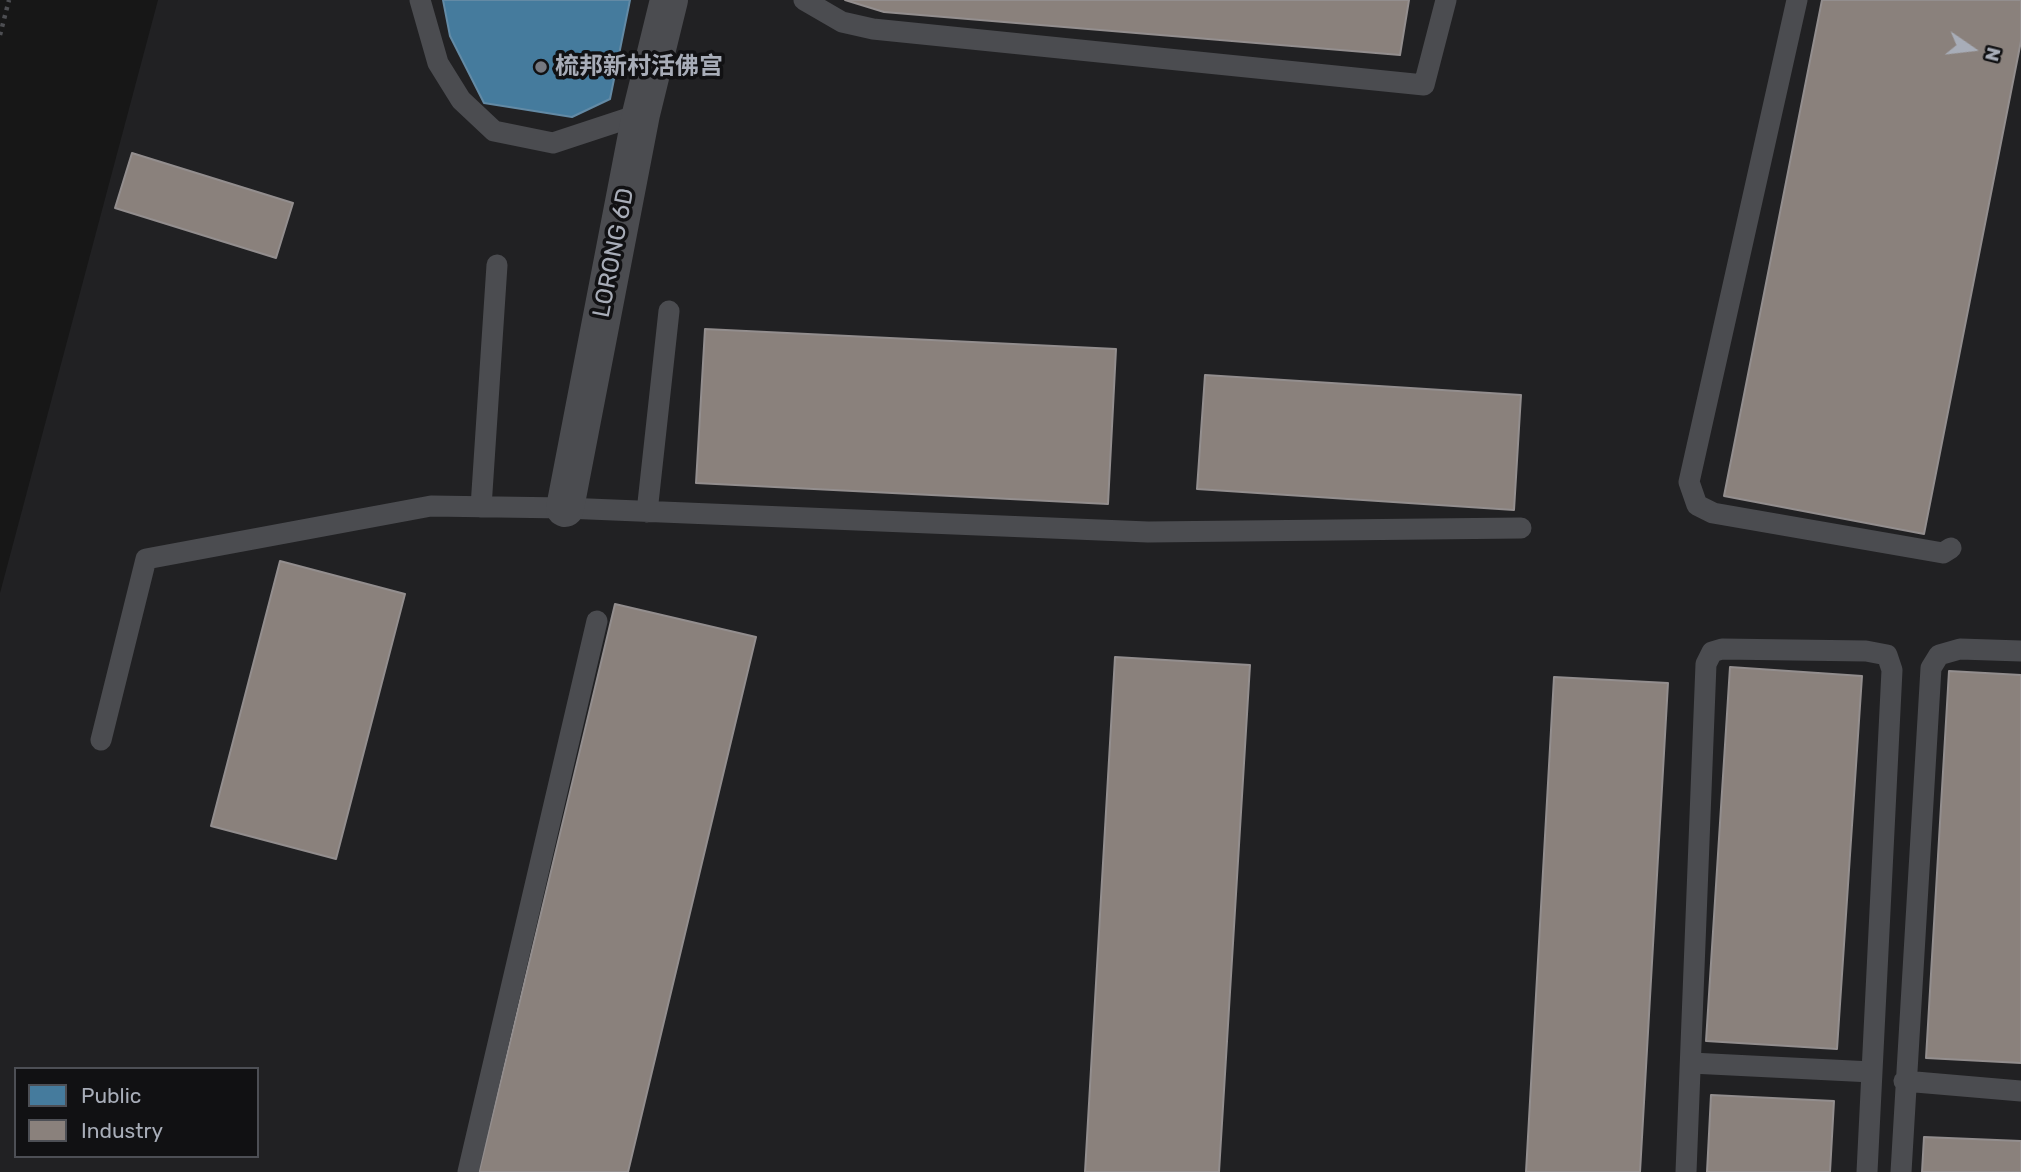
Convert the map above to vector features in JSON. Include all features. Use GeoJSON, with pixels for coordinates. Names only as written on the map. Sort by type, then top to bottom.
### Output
{"type":"FeatureCollection","features":[{"type":"Feature","properties":{"kind":"street","name":"LORONG 6D"},"geometry":{"type":"LineString","coordinates":[[565,508],[641,114],[669,0]]}},
{"type":"Feature","properties":{"kind":"lane"},"geometry":{"type":"LineString","coordinates":[[420,0],[438,63],[461,100],[494,131],[553,143],[641,114]]}},
{"type":"Feature","properties":{"kind":"lane"},"geometry":{"type":"LineString","coordinates":[[804,0],[842,22],[873,29],[1424,85],[1446,0]]}},
{"type":"Feature","properties":{"kind":"lane"},"geometry":{"type":"LineString","coordinates":[[1797,0],[1689,482],[1697,505],[1713,513],[1943,553],[1951,548]]}},
{"type":"Feature","properties":{"kind":"lane"},"geometry":{"type":"LineString","coordinates":[[481,507],[498,265]]}},
{"type":"Feature","properties":{"kind":"lane"},"geometry":{"type":"LineString","coordinates":[[647,512],[669,311]]}},
{"type":"Feature","properties":{"kind":"lane"},"geometry":{"type":"LineString","coordinates":[[101,740],[146,559],[431,506],[565,508],[1148,533],[1521,528]]}},
{"type":"Feature","properties":{"kind":"lane"},"geometry":{"type":"LineString","coordinates":[[468,1172],[597,621]]}},
{"type":"Feature","properties":{"kind":"lane"},"geometry":{"type":"LineString","coordinates":[[1686,1172],[1706,664],[1712,652],[1722,649],[1866,651],[1887,654],[1892,670],[1867,1172]]}},
{"type":"Feature","properties":{"kind":"lane"},"geometry":{"type":"LineString","coordinates":[[1901,1172],[1904,1081],[1931,668],[1939,655],[1960,649],[2021,651]]}},
{"type":"Feature","properties":{"kind":"lane"},"geometry":{"type":"LineString","coordinates":[[1691,1063],[1872,1072]]}},
{"type":"Feature","properties":{"kind":"lane"},"geometry":{"type":"LineString","coordinates":[[1904,1081],[2021,1091]]}},
{"type":"Feature","properties":{"kind":"path"},"geometry":{"type":"LineString","coordinates":[[0,35],[9,0]]}},
{"type":"Feature","properties":{"kind":"shaded area"},"geometry":{"type":"Polygon","coordinates":[[[158,0],[2021,0],[2021,1172],[0,1172],[0,593],[158,0]]]}},
{"type":"Feature","properties":{"kind":"building: Public","name":"梳邦新村活佛宫"},"geometry":{"type":"Polygon","coordinates":[[[443,0],[630,0],[610,99],[572,117],[484,103],[450,36],[443,0]]]}},
{"type":"Feature","properties":{"kind":"building: Industry"},"geometry":{"type":"Polygon","coordinates":[[[845,0],[1409,0],[1400,55],[884,12],[845,0]]]}},
{"type":"Feature","properties":{"kind":"building: Industry"},"geometry":{"type":"Polygon","coordinates":[[[1822,0],[2021,0],[2021,41],[1924,534],[1724,496],[1822,0]]]}},
{"type":"Feature","properties":{"kind":"building: Industry"},"geometry":{"type":"Polygon","coordinates":[[[132,153],[293,203],[276,258],[115,208],[132,153]]]}},
{"type":"Feature","properties":{"kind":"building: Industry"},"geometry":{"type":"Polygon","coordinates":[[[705,329],[1116,349],[1108,504],[696,483],[705,329]]]}},
{"type":"Feature","properties":{"kind":"building: Industry"},"geometry":{"type":"Polygon","coordinates":[[[1205,375],[1521,395],[1514,510],[1197,489],[1205,375]]]}},
{"type":"Feature","properties":{"kind":"building: Industry"},"geometry":{"type":"Polygon","coordinates":[[[280,561],[405,594],[336,859],[211,826],[280,561]]]}},
{"type":"Feature","properties":{"kind":"building: Industry"},"geometry":{"type":"Polygon","coordinates":[[[615,604],[756,637],[628,1172],[479,1172],[615,604]]]}},
{"type":"Feature","properties":{"kind":"building: Industry"},"geometry":{"type":"Polygon","coordinates":[[[1115,657],[1250,665],[1219,1172],[1085,1172],[1115,657]]]}},
{"type":"Feature","properties":{"kind":"building: Industry"},"geometry":{"type":"Polygon","coordinates":[[[1730,667],[1862,676],[1837,1049],[1706,1041],[1730,667]]]}},
{"type":"Feature","properties":{"kind":"building: Industry"},"geometry":{"type":"Polygon","coordinates":[[[1949,671],[2021,675],[2021,1063],[1926,1058],[1949,671]]]}},
{"type":"Feature","properties":{"kind":"building: Industry"},"geometry":{"type":"Polygon","coordinates":[[[1554,677],[1668,683],[1640,1172],[1526,1172],[1554,677]]]}},
{"type":"Feature","properties":{"kind":"building: Industry"},"geometry":{"type":"Polygon","coordinates":[[[1711,1095],[1834,1101],[1830,1172],[1707,1172],[1711,1095]]]}},
{"type":"Feature","properties":{"kind":"building: Industry"},"geometry":{"type":"Polygon","coordinates":[[[1924,1137],[2021,1141],[2021,1172],[1922,1172],[1924,1137]]]}},
{"type":"Feature","properties":{"kind":"place","name":"梳邦新村活佛宫"},"geometry":{"type":"Point","coordinates":[541,67]}}]}
